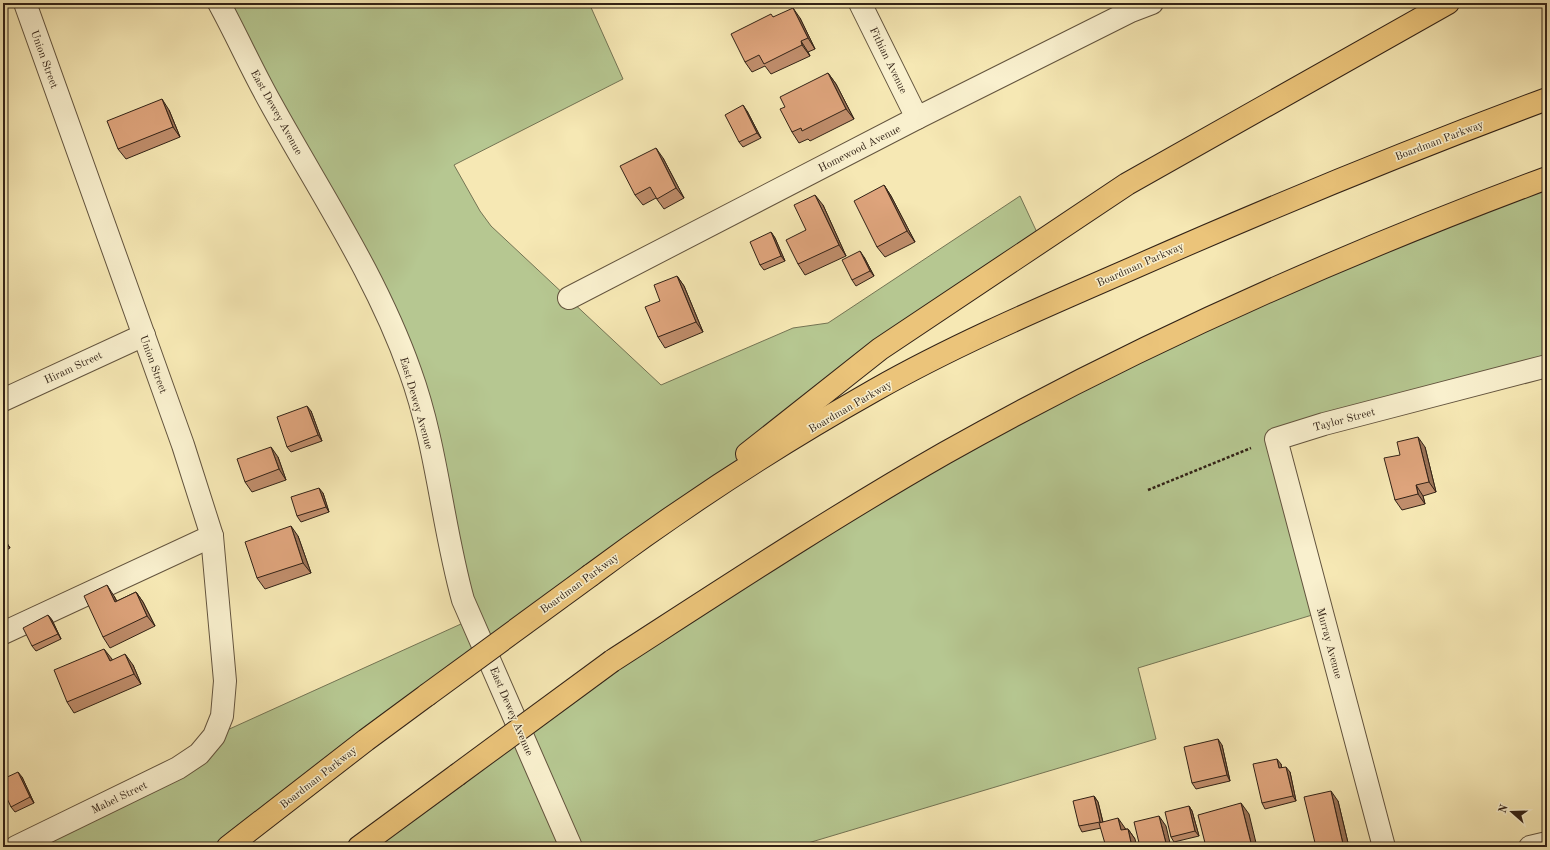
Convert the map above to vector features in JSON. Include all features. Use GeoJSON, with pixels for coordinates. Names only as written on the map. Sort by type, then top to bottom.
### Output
{"type":"FeatureCollection","features":[{"type":"Feature","properties":{"kind":"highway"},"geometry":{"type":"LineString","coordinates":[[637,541],[880,349],[1127,184],[1448,3]]}},
{"type":"Feature","properties":{"kind":"highway","name":"Boardman Parkway"},"geometry":{"type":"LineString","coordinates":[[228,847],[366,740],[637,541],[737,473],[876,389],[1011,321],[1224,228],[1399,155],[1547,99]]}},
{"type":"Feature","properties":{"kind":"highway"},"geometry":{"type":"LineString","coordinates":[[359,847],[612,661],[842,513],[946,453],[1063,390],[1189,327],[1327,265],[1467,208],[1547,178]]}},
{"type":"Feature","properties":{"kind":"street","name":"Union Street"},"geometry":{"type":"LineString","coordinates":[[25,3],[183,445],[212,536],[225,681],[222,716],[214,736]]}},
{"type":"Feature","properties":{"kind":"street","name":"East Dewey Avenue"},"geometry":{"type":"LineString","coordinates":[[219,3],[241,43],[269,100],[366,270],[390,319],[411,372],[427,430],[453,563],[463,600],[571,847]]}},
{"type":"Feature","properties":{"kind":"street"},"geometry":{"type":"LineString","coordinates":[[236,3],[241,43]]}},
{"type":"Feature","properties":{"kind":"street","name":"Fithian Avenue"},"geometry":{"type":"LineString","coordinates":[[860,3],[917,118]]}},
{"type":"Feature","properties":{"kind":"street","name":"Homewood Avenue"},"geometry":{"type":"LineString","coordinates":[[569,298],[917,118],[1131,11],[1152,3]]}},
{"type":"Feature","properties":{"kind":"street","name":"Hiram Street"},"geometry":{"type":"LineString","coordinates":[[3,400],[144,335]]}},
{"type":"Feature","properties":{"kind":"street","name":"Taylor Street"},"geometry":{"type":"LineString","coordinates":[[1276,439],[1324,424],[1547,366]]}},
{"type":"Feature","properties":{"kind":"street","name":"Murray Avenue"},"geometry":{"type":"LineString","coordinates":[[1276,439],[1384,847]]}},
{"type":"Feature","properties":{"kind":"street"},"geometry":{"type":"LineString","coordinates":[[3,633],[212,536]]}},
{"type":"Feature","properties":{"kind":"street","name":"Mabel Street"},"geometry":{"type":"LineString","coordinates":[[16,847],[178,768],[199,754],[214,736]]}},
{"type":"Feature","properties":{"kind":"street"},"geometry":{"type":"LineString","coordinates":[[1530,847],[1547,843]]}},
{"type":"Feature","properties":{"kind":"path"},"geometry":{"type":"LineString","coordinates":[[1148,490],[1226,457],[1276,439]]}},
{"type":"Feature","properties":{"kind":"green space"},"geometry":{"type":"Polygon","coordinates":[[[219,3],[589,3],[623,79],[454,165],[480,211],[491,226],[661,385],[793,328],[828,323],[1020,196],[1041,241],[228,847],[16,847],[214,736],[472,619],[411,373],[219,3]]]}},
{"type":"Feature","properties":{"kind":"green space"},"geometry":{"type":"Polygon","coordinates":[[[1547,178],[1547,366],[1276,439],[1322,612],[1138,668],[1156,739],[798,847],[359,847],[612,661],[1063,390],[1547,178]]]}},
{"type":"Feature","properties":{"kind":"building"},"geometry":{"type":"Polygon","coordinates":[[[793,8],[808,38],[801,41],[802,45],[764,64],[759,55],[745,62],[731,34],[771,14],[773,17],[793,8]]]}},
{"type":"Feature","properties":{"kind":"building"},"geometry":{"type":"Polygon","coordinates":[[[828,73],[846,109],[802,131],[801,128],[792,132],[780,109],[785,107],[780,97],[828,73]]]}},
{"type":"Feature","properties":{"kind":"building"},"geometry":{"type":"Polygon","coordinates":[[[162,99],[173,127],[118,149],[107,121],[162,99]]]}},
{"type":"Feature","properties":{"kind":"building"},"geometry":{"type":"Polygon","coordinates":[[[743,105],[757,133],[739,142],[725,115],[743,105]]]}},
{"type":"Feature","properties":{"kind":"building"},"geometry":{"type":"Polygon","coordinates":[[[656,148],[676,188],[657,199],[650,187],[635,195],[620,166],[656,148]]]}},
{"type":"Feature","properties":{"kind":"building"},"geometry":{"type":"Polygon","coordinates":[[[884,185],[907,231],[877,247],[854,201],[884,185]]]}},
{"type":"Feature","properties":{"kind":"building"},"geometry":{"type":"Polygon","coordinates":[[[815,195],[839,245],[798,264],[786,240],[806,230],[794,205],[815,195]]]}},
{"type":"Feature","properties":{"kind":"building"},"geometry":{"type":"Polygon","coordinates":[[[771,232],[781,256],[760,265],[750,242],[771,232]]]}},
{"type":"Feature","properties":{"kind":"building"},"geometry":{"type":"Polygon","coordinates":[[[860,251],[870,271],[852,280],[842,260],[860,251]]]}},
{"type":"Feature","properties":{"kind":"building"},"geometry":{"type":"Polygon","coordinates":[[[677,276],[696,322],[658,337],[645,307],[660,301],[654,285],[677,276]]]}},
{"type":"Feature","properties":{"kind":"building"},"geometry":{"type":"Polygon","coordinates":[[[307,406],[318,435],[287,447],[277,417],[307,406]]]}},
{"type":"Feature","properties":{"kind":"building"},"geometry":{"type":"Polygon","coordinates":[[[1418,437],[1429,482],[1416,485],[1418,494],[1395,500],[1384,458],[1400,455],[1397,442],[1418,437]]]}},
{"type":"Feature","properties":{"kind":"building"},"geometry":{"type":"Polygon","coordinates":[[[271,447],[279,469],[245,482],[237,459],[271,447]]]}},
{"type":"Feature","properties":{"kind":"building"},"geometry":{"type":"Polygon","coordinates":[[[319,488],[326,507],[297,516],[291,497],[319,488]]]}},
{"type":"Feature","properties":{"kind":"building"},"geometry":{"type":"Polygon","coordinates":[[[291,526],[303,563],[257,578],[245,542],[291,526]]]}},
{"type":"Feature","properties":{"kind":"building"},"geometry":{"type":"Polygon","coordinates":[[[107,585],[115,602],[136,592],[147,616],[103,637],[84,596],[107,585]]]}},
{"type":"Feature","properties":{"kind":"building"},"geometry":{"type":"Polygon","coordinates":[[[48,615],[58,634],[32,646],[23,628],[48,615]]]}},
{"type":"Feature","properties":{"kind":"building"},"geometry":{"type":"Polygon","coordinates":[[[104,649],[110,661],[125,654],[134,674],[67,702],[54,670],[104,649]]]}},
{"type":"Feature","properties":{"kind":"building"},"geometry":{"type":"Polygon","coordinates":[[[1218,739],[1227,775],[1192,783],[1184,747],[1218,739]]]}},
{"type":"Feature","properties":{"kind":"building"},"geometry":{"type":"Polygon","coordinates":[[[1277,759],[1279,768],[1286,767],[1293,796],[1262,803],[1253,764],[1277,759]]]}},
{"type":"Feature","properties":{"kind":"building"},"geometry":{"type":"Polygon","coordinates":[[[18,772],[30,797],[11,807],[3,790],[3,779],[18,772]]]}},
{"type":"Feature","properties":{"kind":"building"},"geometry":{"type":"Polygon","coordinates":[[[1331,791],[1343,844],[1330,847],[1316,847],[1304,797],[1331,791]]]}},
{"type":"Feature","properties":{"kind":"building"},"geometry":{"type":"Polygon","coordinates":[[[1094,796],[1100,822],[1079,826],[1073,801],[1094,796]]]}},
{"type":"Feature","properties":{"kind":"building"},"geometry":{"type":"Polygon","coordinates":[[[1241,803],[1252,847],[1206,847],[1198,815],[1241,803]]]}},
{"type":"Feature","properties":{"kind":"building"},"geometry":{"type":"Polygon","coordinates":[[[1189,806],[1195,831],[1171,837],[1165,812],[1189,806]]]}},
{"type":"Feature","properties":{"kind":"building"},"geometry":{"type":"Polygon","coordinates":[[[1159,816],[1167,847],[1140,847],[1134,822],[1159,816]]]}},
{"type":"Feature","properties":{"kind":"building"},"geometry":{"type":"Polygon","coordinates":[[[1118,818],[1121,830],[1128,829],[1132,847],[1106,847],[1099,823],[1118,818]]]}}]}
